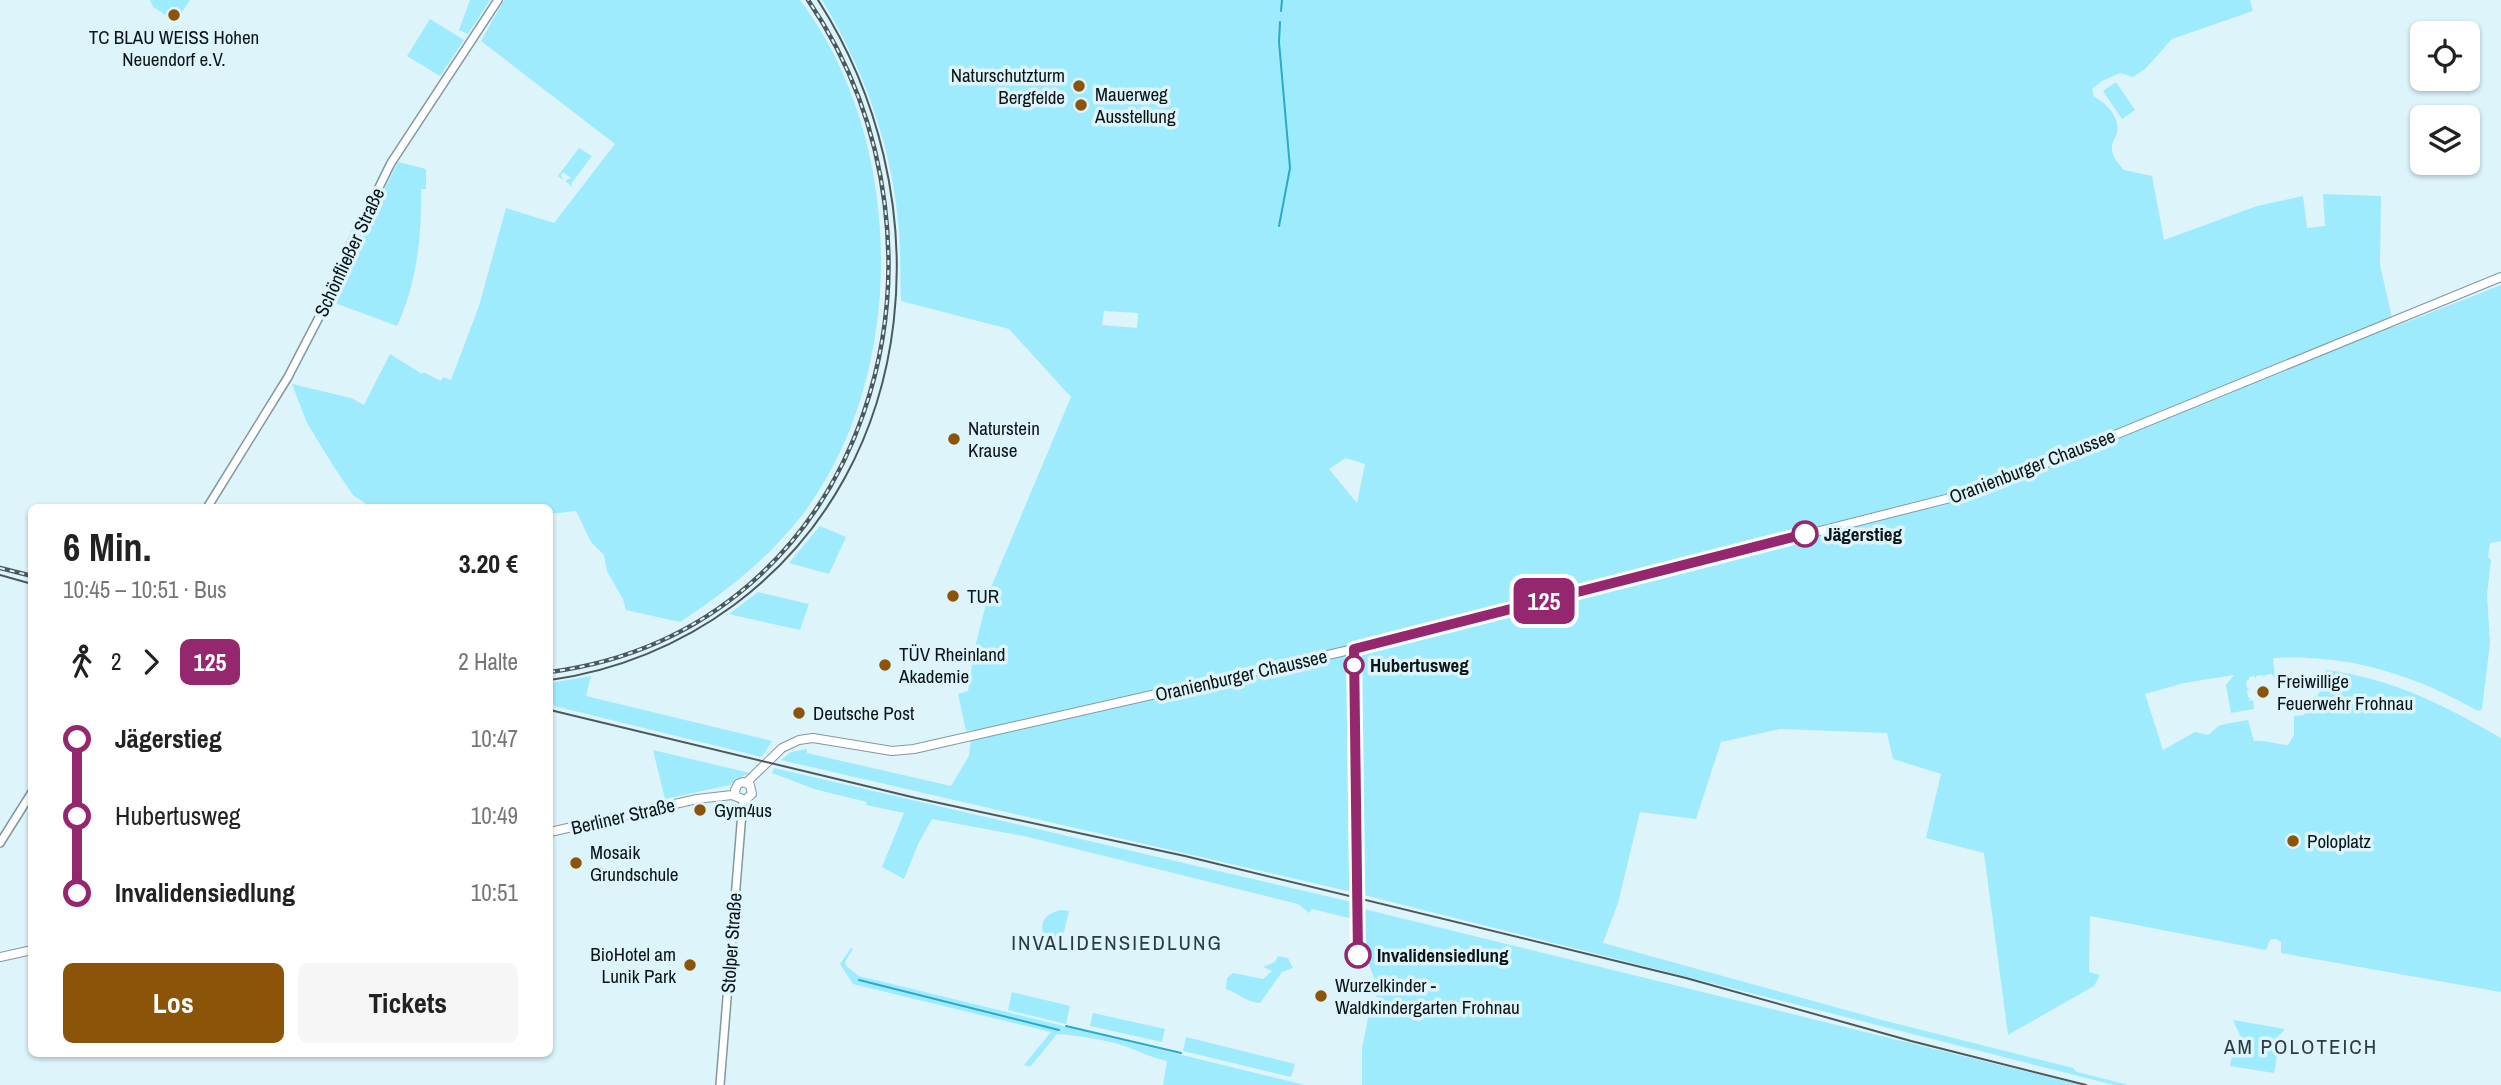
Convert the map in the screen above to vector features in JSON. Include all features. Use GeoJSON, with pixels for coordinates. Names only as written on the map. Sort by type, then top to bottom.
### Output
{"type":"FeatureCollection","features":[{"type":"Feature","properties":{"kind":"main road","name":"Schönfließer Straße"},"geometry":{"type":"LineString","coordinates":[[209,504],[288,377],[329,298],[351,244],[391,163],[498,0]]}},
{"type":"Feature","properties":{"kind":"main road","name":"Oranienburger Chaussee"},"geometry":{"type":"LineString","coordinates":[[749,786],[773,756],[790,745],[822,740],[892,751],[914,749],[1354,649],[1983,489],[2501,277]]}},
{"type":"Feature","properties":{"kind":"main road","name":"Berliner Straße"},"geometry":{"type":"LineString","coordinates":[[553,831],[697,799],[736,786],[749,786]]}},
{"type":"Feature","properties":{"kind":"main road"},"geometry":{"type":"LineString","coordinates":[[736,786],[739,798],[751,796],[749,786]]}},
{"type":"Feature","properties":{"kind":"main road"},"geometry":{"type":"LineString","coordinates":[[0,842],[28,798]]}},
{"type":"Feature","properties":{"kind":"main road","name":"Berliner Straße"},"geometry":{"type":"LineString","coordinates":[[697,799],[739,798]]}},
{"type":"Feature","properties":{"kind":"main road","name":"Stolper Straße"},"geometry":{"type":"LineString","coordinates":[[720,1085],[739,798]]}},
{"type":"Feature","properties":{"kind":"main road"},"geometry":{"type":"LineString","coordinates":[[0,957],[28,951]]}},
{"type":"Feature","properties":{"kind":"shaded area","name":"TC BLAU WEISS Hohen Neuendorf e.V."},"geometry":{"type":"Polygon","coordinates":[[[150,0],[190,0],[176,21],[153,7],[150,0]]]}},
{"type":"Feature","properties":{"kind":"shaded area"},"geometry":{"type":"Polygon","coordinates":[[[470,0],[490,0],[468,34],[459,30],[470,0]]]}},
{"type":"Feature","properties":{"kind":"shaded area"},"geometry":{"type":"Polygon","coordinates":[[[504,0],[800,0],[835,56],[860,120],[875,187],[881,257],[877,326],[862,394],[838,457],[803,514],[776,546],[746,573],[680,622],[626,610],[623,599],[607,571],[604,555],[591,542],[576,511],[553,514],[553,504],[366,504],[353,495],[334,467],[307,423],[292,384],[351,398],[364,405],[390,354],[422,374],[423,372],[441,381],[443,377],[451,380],[479,306],[506,208],[554,223],[615,144],[481,41],[504,0]]]}},
{"type":"Feature","properties":{"kind":"shaded area"},"geometry":{"type":"Polygon","coordinates":[[[822,0],[2250,0],[2253,11],[2172,39],[2145,69],[2133,77],[2120,73],[2102,81],[2092,89],[2094,97],[2108,107],[2117,122],[2118,128],[2112,148],[2116,161],[2124,170],[2152,176],[2164,240],[2257,206],[2303,196],[2307,228],[2325,226],[2323,194],[2381,196],[2380,265],[2394,327],[2501,285],[2501,541],[2490,543],[2488,557],[2491,560],[2487,595],[2490,643],[2482,709],[2478,711],[2404,677],[2328,659],[2273,658],[2275,677],[2271,674],[2265,675],[2264,678],[2263,675],[2256,676],[2256,679],[2254,676],[2246,681],[2247,688],[2250,689],[2247,690],[2248,697],[2251,699],[2247,701],[2253,700],[2254,709],[2231,713],[2226,685],[2234,675],[2184,683],[2145,694],[2163,750],[2195,732],[2208,735],[2220,725],[2248,720],[2254,741],[2288,745],[2294,735],[2294,716],[2304,715],[2312,705],[2326,670],[2374,680],[2417,695],[2501,738],[2501,992],[2281,953],[2281,942],[2276,939],[2270,940],[2266,950],[2090,916],[2089,972],[2100,975],[2094,986],[2008,1035],[1984,853],[1926,838],[1941,774],[1893,759],[1887,733],[1780,729],[1721,742],[1696,819],[1640,812],[1618,903],[1603,943],[2129,1085],[2114,1085],[1360,894],[1359,881],[1352,880],[1352,892],[781,760],[791,752],[807,749],[807,753],[951,786],[969,756],[972,730],[966,731],[958,694],[968,691],[975,647],[989,592],[1071,397],[1009,329],[901,301],[899,231],[889,163],[862,78],[822,0]],[[1104,311],[1102,325],[1137,328],[1138,313],[1104,311]],[[1346,458],[1329,469],[1357,503],[1365,464],[1346,458]]]}},
{"type":"Feature","properties":{"kind":"shaded area"},"geometry":{"type":"Polygon","coordinates":[[[430,19],[464,40],[440,76],[407,56],[430,19]]]}},
{"type":"Feature","properties":{"kind":"shaded area"},"geometry":{"type":"Polygon","coordinates":[[[2116,82],[2135,110],[2122,119],[2103,91],[2116,82]]]}},
{"type":"Feature","properties":{"kind":"shaded area"},"geometry":{"type":"Polygon","coordinates":[[[579,148],[592,156],[571,184],[573,187],[565,181],[571,178],[563,172],[563,180],[558,176],[579,148]]]}},
{"type":"Feature","properties":{"kind":"shaded area"},"geometry":{"type":"Polygon","coordinates":[[[398,162],[426,169],[426,189],[421,189],[419,241],[414,276],[397,326],[335,303],[361,237],[398,162]]]}},
{"type":"Feature","properties":{"kind":"shaded area"},"geometry":{"type":"Polygon","coordinates":[[[820,526],[846,537],[829,574],[789,563],[820,526]]]}},
{"type":"Feature","properties":{"kind":"shaded area"},"geometry":{"type":"Polygon","coordinates":[[[758,592],[809,604],[800,630],[729,614],[758,592]]]}},
{"type":"Feature","properties":{"kind":"shaded area"},"geometry":{"type":"Polygon","coordinates":[[[591,676],[586,696],[772,741],[762,757],[553,706],[553,682],[591,676]]]}},
{"type":"Feature","properties":{"kind":"shaded area"},"geometry":{"type":"Polygon","coordinates":[[[653,750],[750,773],[730,785],[665,799],[653,750]]]}},
{"type":"Feature","properties":{"kind":"shaded area"},"geometry":{"type":"Polygon","coordinates":[[[774,768],[1352,902],[1353,919],[1312,909],[1309,913],[1298,904],[1024,836],[932,819],[904,879],[882,867],[904,813],[814,789],[772,773],[774,768]]]}},
{"type":"Feature","properties":{"kind":"shaded area"},"geometry":{"type":"Polygon","coordinates":[[[1360,908],[2081,1085],[1362,1085],[1362,1048],[1369,1014],[1377,1012],[1381,1004],[1374,993],[1374,978],[1361,942],[1360,908]]]}},
{"type":"Feature","properties":{"kind":"shaded area"},"geometry":{"type":"Polygon","coordinates":[[[1061,910],[1069,911],[1060,948],[1047,939],[1042,928],[1047,917],[1061,910]]]}},
{"type":"Feature","properties":{"kind":"shaded area"},"geometry":{"type":"Polygon","coordinates":[[[851,948],[853,949],[845,962],[846,966],[859,976],[1305,1085],[1163,1085],[1167,1061],[1108,1041],[1057,1034],[1030,1067],[1024,1065],[1051,1032],[853,984],[840,964],[851,948]]]}},
{"type":"Feature","properties":{"kind":"shaded area"},"geometry":{"type":"Polygon","coordinates":[[[1278,956],[1288,958],[1293,968],[1282,972],[1260,1003],[1226,989],[1227,978],[1233,973],[1263,979],[1272,971],[1263,967],[1275,962],[1278,956]]]}},
{"type":"Feature","properties":{"kind":"shaded area"},"geometry":{"type":"Polygon","coordinates":[[[1012,992],[1070,1006],[1066,1024],[1008,1010],[1012,992]]]}},
{"type":"Feature","properties":{"kind":"shaded area"},"geometry":{"type":"Polygon","coordinates":[[[1093,1013],[1165,1029],[1162,1042],[1090,1026],[1093,1013]]]}},
{"type":"Feature","properties":{"kind":"shaded area"},"geometry":{"type":"Polygon","coordinates":[[[2233,1020],[2285,1029],[2274,1041],[2277,1056],[2274,1073],[2230,1066],[2240,1035],[2233,1020]]]}},
{"type":"Feature","properties":{"kind":"shaded area"},"geometry":{"type":"Polygon","coordinates":[[[1186,1037],[1295,1064],[1291,1077],[1183,1051],[1186,1037]]]}},
{"type":"Feature","properties":{"kind":"waterway"},"geometry":{"type":"LineString","coordinates":[[1281,11],[1282,0]]}},
{"type":"Feature","properties":{"kind":"waterway"},"geometry":{"type":"LineString","coordinates":[[1279,226],[1290,168],[1279,42],[1280,22]]}},
{"type":"Feature","properties":{"kind":"waterway"},"geometry":{"type":"LineString","coordinates":[[859,980],[1059,1030]]}},
{"type":"Feature","properties":{"kind":"waterway"},"geometry":{"type":"LineString","coordinates":[[1066,1026],[1181,1053]]}},
{"type":"Feature","properties":{"kind":"tram line"},"geometry":{"type":"LineString","coordinates":[[553,680],[599,670],[646,654],[692,632],[734,605],[797,546],[845,478],[877,402],[894,321],[896,238],[884,156],[858,75],[818,0]]}},
{"type":"Feature","properties":{"kind":"tram line"},"geometry":{"type":"LineString","coordinates":[[0,575],[28,583]]}},
{"type":"Feature","properties":{"kind":"tram line"},"geometry":{"type":"LineString","coordinates":[[553,711],[916,798],[1185,856],[1686,978],[1911,1041],[2086,1085]]}},
{"type":"Feature","properties":{"kind":"railway"},"geometry":{"type":"LineString","coordinates":[[553,671],[661,641],[750,584],[818,506],[864,413],[886,311],[885,204],[859,99],[808,0]]}},
{"type":"Feature","properties":{"kind":"railway"},"geometry":{"type":"LineString","coordinates":[[0,568],[28,575]]}},
{"type":"Feature","properties":{"kind":"bus line","name":"125"},"geometry":{"type":"LineString","coordinates":[[1358,955],[1354,649],[1805,534]]}},
{"type":"Feature","properties":{"kind":"place","name":"TC BLAU WEISS Hohen Neuendorf e.V."},"geometry":{"type":"Point","coordinates":[174,15]}},
{"type":"Feature","properties":{"kind":"place","name":"Naturschutzturm Bergfelde"},"geometry":{"type":"Point","coordinates":[1079,86]}},
{"type":"Feature","properties":{"kind":"place","name":"Mauerweg Ausstellung"},"geometry":{"type":"Point","coordinates":[1081,105]}},
{"type":"Feature","properties":{"kind":"place","name":"Naturstein Krause"},"geometry":{"type":"Point","coordinates":[954,439]}},
{"type":"Feature","properties":{"kind":"place","name":"Jägerstieg"},"geometry":{"type":"Point","coordinates":[1805,534]}},
{"type":"Feature","properties":{"kind":"place","name":"TUR"},"geometry":{"type":"Point","coordinates":[953,596]}},
{"type":"Feature","properties":{"kind":"place","name":"TÜV Rheinland Akademie"},"geometry":{"type":"Point","coordinates":[885,665]}},
{"type":"Feature","properties":{"kind":"place","name":"Hubertusweg"},"geometry":{"type":"Point","coordinates":[1354,665]}},
{"type":"Feature","properties":{"kind":"place","name":"Freiwillige Feuerwehr Frohnau"},"geometry":{"type":"Point","coordinates":[2263,692]}},
{"type":"Feature","properties":{"kind":"place","name":"Deutsche Post"},"geometry":{"type":"Point","coordinates":[799,713]}},
{"type":"Feature","properties":{"kind":"place","name":"Gym4us"},"geometry":{"type":"Point","coordinates":[700,810]}},
{"type":"Feature","properties":{"kind":"place","name":"Poloplatz"},"geometry":{"type":"Point","coordinates":[2293,841]}},
{"type":"Feature","properties":{"kind":"place","name":"Mosaik Grundschule"},"geometry":{"type":"Point","coordinates":[576,863]}},
{"type":"Feature","properties":{"kind":"place","name":"Invalidensiedlung"},"geometry":{"type":"Point","coordinates":[1358,955]}},
{"type":"Feature","properties":{"kind":"place","name":"BioHotel am Lunik Park"},"geometry":{"type":"Point","coordinates":[690,965]}},
{"type":"Feature","properties":{"kind":"place","name":"Wurzelkinder - Waldkindergarten Frohnau"},"geometry":{"type":"Point","coordinates":[1321,996]}},
{"type":"Feature","properties":{"kind":"district","name":"INVALIDENSIEDLUNG"},"geometry":{"type":"Point","coordinates":[1117,943]}},
{"type":"Feature","properties":{"kind":"district","name":"AM POLOTEICH"},"geometry":{"type":"Point","coordinates":[2301,1047]}}]}
